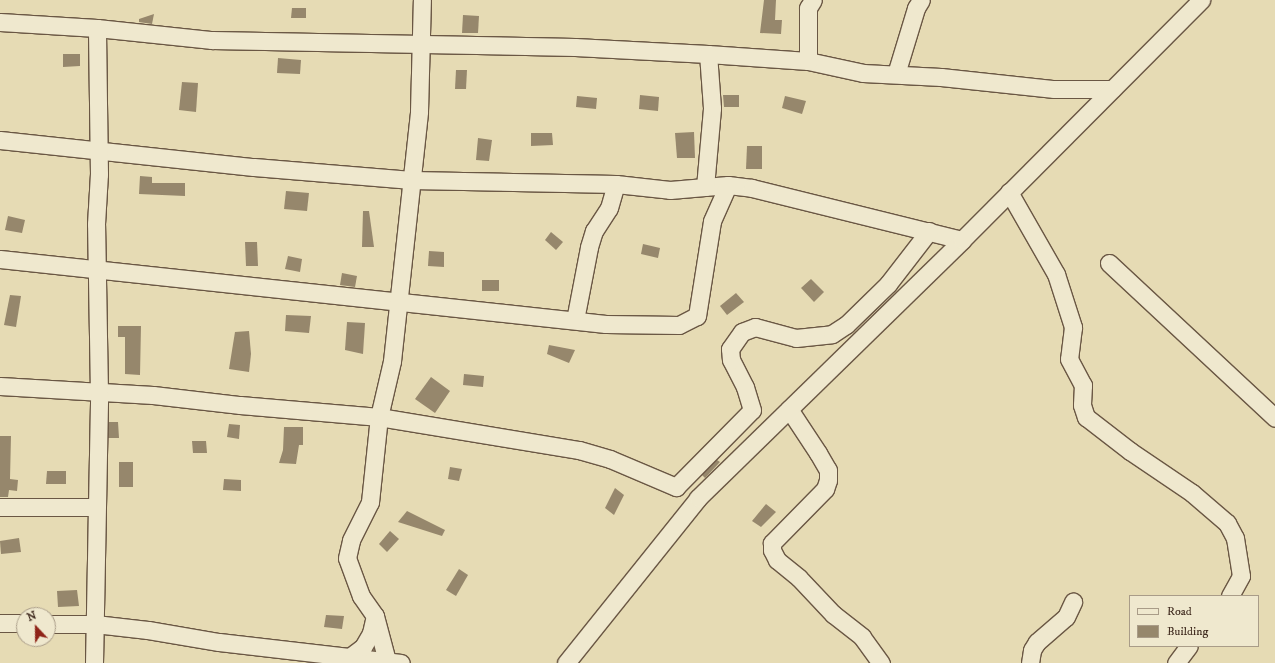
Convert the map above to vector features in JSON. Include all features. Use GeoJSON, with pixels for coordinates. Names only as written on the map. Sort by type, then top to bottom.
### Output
{"type":"FeatureCollection","features":[{"type":"Feature","properties":{"kind":"street"},"geometry":{"type":"LineString","coordinates":[[56,624],[95,624],[148,630],[219,642],[344,658],[394,662],[375,616],[361,596],[347,558],[350,540],[370,502],[379,416],[392,361],[410,180],[419,111],[422,45],[422,0]]}},
{"type":"Feature","properties":{"kind":"street"},"geometry":{"type":"LineString","coordinates":[[808,61],[808,8],[814,0]]}},
{"type":"Feature","properties":{"kind":"street"},"geometry":{"type":"LineString","coordinates":[[896,74],[916,8],[921,0]]}},
{"type":"Feature","properties":{"kind":"street"},"geometry":{"type":"LineString","coordinates":[[566,663],[698,498],[962,240],[1201,0]]}},
{"type":"Feature","properties":{"kind":"street"},"geometry":{"type":"LineString","coordinates":[[0,22],[97,28],[212,40],[268,39],[422,45],[575,47],[708,54],[808,61],[862,73],[896,74],[1054,89],[1112,89]]}},
{"type":"Feature","properties":{"kind":"street"},"geometry":{"type":"LineString","coordinates":[[94,663],[99,393],[98,268],[96,224],[99,150],[97,28]]}},
{"type":"Feature","properties":{"kind":"street"},"geometry":{"type":"LineString","coordinates":[[705,187],[712,108],[708,54]]}},
{"type":"Feature","properties":{"kind":"street"},"geometry":{"type":"LineString","coordinates":[[0,140],[254,167],[410,180],[616,184],[670,190],[728,185],[752,188],[962,240]]}},
{"type":"Feature","properties":{"kind":"street"},"geometry":{"type":"LineString","coordinates":[[575,320],[589,246],[594,231],[609,208],[616,184]]}},
{"type":"Feature","properties":{"kind":"street"},"geometry":{"type":"LineString","coordinates":[[0,259],[98,268],[398,303],[606,324],[673,326],[692,320],[697,316],[712,221],[728,185]]}},
{"type":"Feature","properties":{"kind":"street"},"geometry":{"type":"LineString","coordinates":[[1009,192],[1056,274],[1073,327],[1069,359],[1084,385],[1082,405],[1086,417],[1130,451],[1187,489],[1227,523],[1234,538],[1241,576],[1231,595]]}},
{"type":"Feature","properties":{"kind":"street"},"geometry":{"type":"LineString","coordinates":[[676,487],[752,410],[748,393],[731,360],[730,349],[742,332],[755,327],[796,338],[832,334],[846,325],[888,284],[929,231]]}},
{"type":"Feature","properties":{"kind":"street"},"geometry":{"type":"LineString","coordinates":[[1109,263],[1275,418]]}},
{"type":"Feature","properties":{"kind":"street"},"geometry":{"type":"LineString","coordinates":[[0,386],[153,395],[240,405],[379,416],[579,450],[610,459],[698,498]]}},
{"type":"Feature","properties":{"kind":"street"},"geometry":{"type":"LineString","coordinates":[[789,409],[828,470],[828,480],[825,489],[772,543],[772,550],[777,560],[799,578],[833,614],[862,637],[881,663]]}},
{"type":"Feature","properties":{"kind":"street"},"geometry":{"type":"LineString","coordinates":[[0,507],[96,507]]}},
{"type":"Feature","properties":{"kind":"street"},"geometry":{"type":"LineString","coordinates":[[1030,663],[1032,650],[1037,642],[1066,617],[1073,602]]}},
{"type":"Feature","properties":{"kind":"street"},"geometry":{"type":"LineString","coordinates":[[344,658],[363,647],[371,632],[375,616]]}},
{"type":"Feature","properties":{"kind":"street"},"geometry":{"type":"LineString","coordinates":[[0,623],[16,623]]}},
{"type":"Feature","properties":{"kind":"street"},"geometry":{"type":"LineString","coordinates":[[1176,663],[1188,647]]}},
{"type":"Feature","properties":{"kind":"building"},"geometry":{"type":"Polygon","coordinates":[[[764,0],[776,0],[775,20],[782,20],[781,34],[760,33],[764,0]]]}},
{"type":"Feature","properties":{"kind":"building"},"geometry":{"type":"Polygon","coordinates":[[[292,8],[306,8],[306,18],[291,18],[292,8]]]}},
{"type":"Feature","properties":{"kind":"building"},"geometry":{"type":"Polygon","coordinates":[[[154,14],[152,24],[139,22],[139,19],[154,14]]]}},
{"type":"Feature","properties":{"kind":"building"},"geometry":{"type":"Polygon","coordinates":[[[463,15],[479,16],[478,33],[462,33],[463,15]]]}},
{"type":"Feature","properties":{"kind":"building"},"geometry":{"type":"Polygon","coordinates":[[[63,54],[80,54],[80,66],[63,67],[63,54]]]}},
{"type":"Feature","properties":{"kind":"building"},"geometry":{"type":"Polygon","coordinates":[[[278,58],[301,60],[300,74],[277,73],[278,58]]]}},
{"type":"Feature","properties":{"kind":"building"},"geometry":{"type":"Polygon","coordinates":[[[456,70],[467,70],[466,89],[455,89],[456,70]]]}},
{"type":"Feature","properties":{"kind":"building"},"geometry":{"type":"Polygon","coordinates":[[[182,82],[198,83],[196,112],[179,110],[182,82]]]}},
{"type":"Feature","properties":{"kind":"building"},"geometry":{"type":"Polygon","coordinates":[[[640,95],[659,97],[658,111],[639,109],[640,95]]]}},
{"type":"Feature","properties":{"kind":"building"},"geometry":{"type":"Polygon","coordinates":[[[723,95],[739,95],[739,107],[724,107],[723,95]]]}},
{"type":"Feature","properties":{"kind":"building"},"geometry":{"type":"Polygon","coordinates":[[[577,96],[597,98],[596,109],[576,107],[577,96]]]}},
{"type":"Feature","properties":{"kind":"building"},"geometry":{"type":"Polygon","coordinates":[[[785,96],[806,101],[802,114],[782,108],[785,96]]]}},
{"type":"Feature","properties":{"kind":"building"},"geometry":{"type":"Polygon","coordinates":[[[694,132],[695,158],[677,158],[675,133],[694,132]]]}},
{"type":"Feature","properties":{"kind":"building"},"geometry":{"type":"Polygon","coordinates":[[[531,133],[552,133],[553,145],[531,146],[531,133]]]}},
{"type":"Feature","properties":{"kind":"building"},"geometry":{"type":"Polygon","coordinates":[[[478,138],[492,140],[489,161],[476,160],[478,138]]]}},
{"type":"Feature","properties":{"kind":"building"},"geometry":{"type":"Polygon","coordinates":[[[747,146],[762,146],[762,169],[746,169],[747,146]]]}},
{"type":"Feature","properties":{"kind":"building"},"geometry":{"type":"Polygon","coordinates":[[[140,176],[152,177],[152,183],[185,183],[185,196],[139,194],[140,176]]]}},
{"type":"Feature","properties":{"kind":"building"},"geometry":{"type":"Polygon","coordinates":[[[286,191],[309,193],[307,211],[284,209],[286,191]]]}},
{"type":"Feature","properties":{"kind":"building"},"geometry":{"type":"Polygon","coordinates":[[[363,211],[369,211],[374,247],[362,247],[363,211]]]}},
{"type":"Feature","properties":{"kind":"building"},"geometry":{"type":"Polygon","coordinates":[[[8,216],[25,220],[22,233],[5,230],[8,216]]]}},
{"type":"Feature","properties":{"kind":"building"},"geometry":{"type":"Polygon","coordinates":[[[551,232],[563,242],[556,250],[545,240],[551,232]]]}},
{"type":"Feature","properties":{"kind":"building"},"geometry":{"type":"Polygon","coordinates":[[[245,242],[257,242],[258,266],[246,266],[245,242]]]}},
{"type":"Feature","properties":{"kind":"building"},"geometry":{"type":"Polygon","coordinates":[[[643,244],[660,248],[658,258],[641,254],[643,244]]]}},
{"type":"Feature","properties":{"kind":"building"},"geometry":{"type":"Polygon","coordinates":[[[429,251],[444,252],[444,267],[428,266],[429,251]]]}},
{"type":"Feature","properties":{"kind":"building"},"geometry":{"type":"Polygon","coordinates":[[[288,256],[302,259],[300,272],[285,269],[288,256]]]}},
{"type":"Feature","properties":{"kind":"building"},"geometry":{"type":"Polygon","coordinates":[[[342,273],[357,276],[355,287],[340,285],[342,273]]]}},
{"type":"Feature","properties":{"kind":"building"},"geometry":{"type":"Polygon","coordinates":[[[811,279],[824,292],[814,302],[801,288],[811,279]]]}},
{"type":"Feature","properties":{"kind":"building"},"geometry":{"type":"Polygon","coordinates":[[[482,280],[499,280],[499,291],[482,291],[482,280]]]}},
{"type":"Feature","properties":{"kind":"building"},"geometry":{"type":"Polygon","coordinates":[[[736,293],[744,302],[727,315],[720,306],[736,293]]]}},
{"type":"Feature","properties":{"kind":"building"},"geometry":{"type":"Polygon","coordinates":[[[10,295],[21,296],[16,327],[4,325],[10,295]]]}},
{"type":"Feature","properties":{"kind":"building"},"geometry":{"type":"Polygon","coordinates":[[[286,315],[311,316],[309,333],[285,331],[286,315]]]}},
{"type":"Feature","properties":{"kind":"building"},"geometry":{"type":"Polygon","coordinates":[[[347,322],[365,323],[363,354],[345,350],[347,322]]]}},
{"type":"Feature","properties":{"kind":"building"},"geometry":{"type":"Polygon","coordinates":[[[118,326],[141,326],[140,375],[125,374],[125,337],[118,337],[118,326]]]}},
{"type":"Feature","properties":{"kind":"building"},"geometry":{"type":"Polygon","coordinates":[[[249,331],[251,354],[249,372],[229,369],[235,332],[249,331]]]}},
{"type":"Feature","properties":{"kind":"building"},"geometry":{"type":"Polygon","coordinates":[[[549,345],[575,350],[569,363],[547,354],[549,345]]]}},
{"type":"Feature","properties":{"kind":"building"},"geometry":{"type":"Polygon","coordinates":[[[464,374],[484,376],[483,387],[463,385],[464,374]]]}},
{"type":"Feature","properties":{"kind":"building"},"geometry":{"type":"Polygon","coordinates":[[[431,377],[450,391],[435,413],[415,399],[431,377]]]}},
{"type":"Feature","properties":{"kind":"building"},"geometry":{"type":"Polygon","coordinates":[[[108,422],[118,422],[119,438],[108,438],[108,422]]]}},
{"type":"Feature","properties":{"kind":"building"},"geometry":{"type":"Polygon","coordinates":[[[229,424],[240,425],[239,439],[227,437],[229,424]]]}},
{"type":"Feature","properties":{"kind":"building"},"geometry":{"type":"Polygon","coordinates":[[[284,427],[303,427],[303,445],[299,445],[296,464],[279,463],[283,450],[284,427]]]}},
{"type":"Feature","properties":{"kind":"building"},"geometry":{"type":"Polygon","coordinates":[[[0,436],[11,436],[10,479],[18,480],[17,491],[9,490],[8,497],[0,497],[0,436]]]}},
{"type":"Feature","properties":{"kind":"building"},"geometry":{"type":"Polygon","coordinates":[[[192,441],[206,441],[207,453],[193,453],[192,441]]]}},
{"type":"Feature","properties":{"kind":"building"},"geometry":{"type":"Polygon","coordinates":[[[717,460],[720,462],[705,478],[702,475],[717,460]]]}},
{"type":"Feature","properties":{"kind":"building"},"geometry":{"type":"Polygon","coordinates":[[[119,462],[133,462],[133,487],[119,487],[119,462]]]}},
{"type":"Feature","properties":{"kind":"building"},"geometry":{"type":"Polygon","coordinates":[[[450,467],[462,469],[459,481],[448,479],[450,467]]]}},
{"type":"Feature","properties":{"kind":"building"},"geometry":{"type":"Polygon","coordinates":[[[47,471],[66,471],[66,484],[46,484],[47,471]]]}},
{"type":"Feature","properties":{"kind":"building"},"geometry":{"type":"Polygon","coordinates":[[[224,479],[241,480],[241,491],[223,490],[224,479]]]}},
{"type":"Feature","properties":{"kind":"building"},"geometry":{"type":"Polygon","coordinates":[[[615,488],[624,495],[614,515],[605,508],[615,488]]]}},
{"type":"Feature","properties":{"kind":"building"},"geometry":{"type":"Polygon","coordinates":[[[766,504],[776,512],[761,527],[752,521],[766,504]]]}},
{"type":"Feature","properties":{"kind":"building"},"geometry":{"type":"Polygon","coordinates":[[[407,511],[445,530],[442,536],[398,522],[407,511]]]}},
{"type":"Feature","properties":{"kind":"building"},"geometry":{"type":"Polygon","coordinates":[[[390,531],[399,539],[387,552],[379,544],[390,531]]]}},
{"type":"Feature","properties":{"kind":"building"},"geometry":{"type":"Polygon","coordinates":[[[19,538],[21,552],[1,554],[0,541],[19,538]]]}},
{"type":"Feature","properties":{"kind":"building"},"geometry":{"type":"Polygon","coordinates":[[[459,569],[468,575],[456,596],[446,590],[459,569]]]}},
{"type":"Feature","properties":{"kind":"building"},"geometry":{"type":"Polygon","coordinates":[[[77,590],[79,606],[58,607],[57,591],[77,590]]]}},
{"type":"Feature","properties":{"kind":"building"},"geometry":{"type":"Polygon","coordinates":[[[326,615],[344,616],[342,629],[324,627],[326,615]]]}}]}
